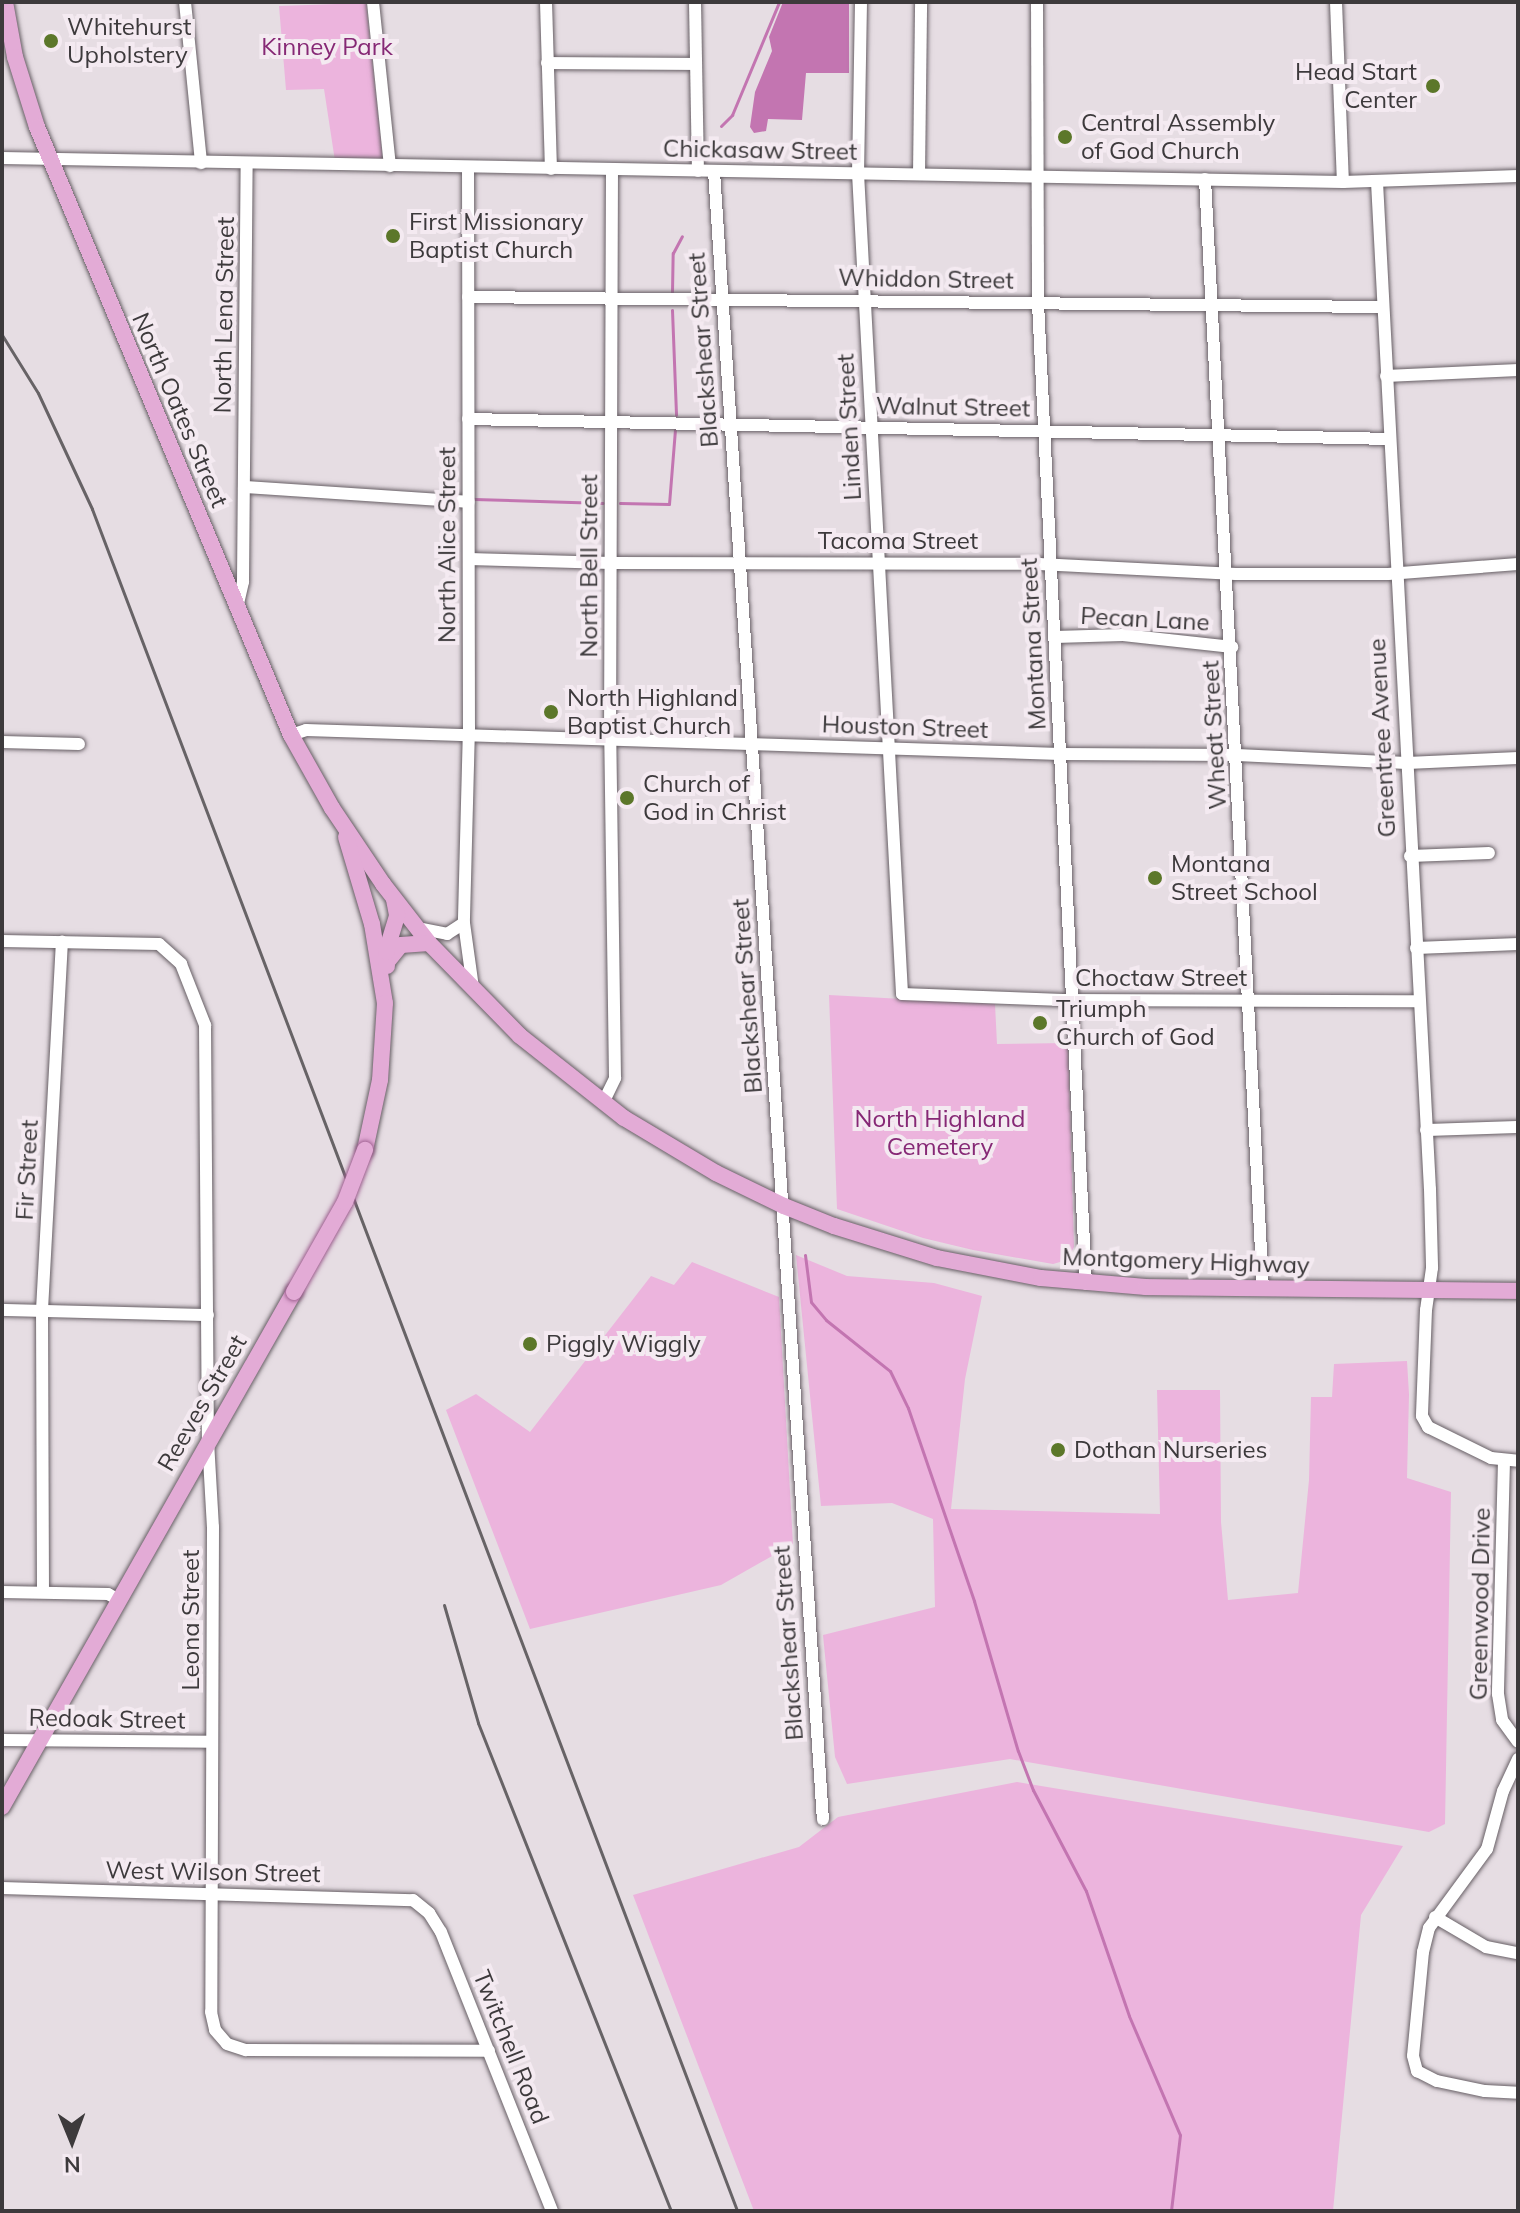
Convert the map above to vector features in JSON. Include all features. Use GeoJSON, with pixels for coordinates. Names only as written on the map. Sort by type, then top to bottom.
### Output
{"type":"FeatureCollection","features":[{"type":"Feature","properties":{"kind":"main road","name":"North Oates Street"},"geometry":{"type":"LineString","coordinates":[[5,2],[20,79],[50,161],[291,735],[343,824]]}},
{"type":"Feature","properties":{"kind":"main road","name":"Montgomery Highway"},"geometry":{"type":"LineString","coordinates":[[343,824],[408,920],[520,1036],[603,1103],[677,1151],[784,1206],[884,1243],[950,1261],[1086,1284],[1518,1291]]}},
{"type":"Feature","properties":{"kind":"main road","name":"Reeves Street"},"geometry":{"type":"LineString","coordinates":[[2,1807],[345,1202],[365,1150],[380,1080],[385,1003],[377,946],[343,824]]}},
{"type":"Feature","properties":{"kind":"main road","name":"Reeves Street"},"geometry":{"type":"LineString","coordinates":[[385,1003],[389,990],[386,952],[408,920]]}},
{"type":"Feature","properties":{"kind":"main road"},"geometry":{"type":"LineString","coordinates":[[377,946],[382,924],[408,920]]}},
{"type":"Feature","properties":{"kind":"main road"},"geometry":{"type":"LineString","coordinates":[[387,963],[401,945],[429,943]]}},
{"type":"Feature","properties":{"kind":"street"},"geometry":{"type":"LineString","coordinates":[[185,2],[201,163]]}},
{"type":"Feature","properties":{"kind":"street"},"geometry":{"type":"LineString","coordinates":[[373,2],[390,166]]}},
{"type":"Feature","properties":{"kind":"street"},"geometry":{"type":"LineString","coordinates":[[546,2],[551,169]]}},
{"type":"Feature","properties":{"kind":"street"},"geometry":{"type":"LineString","coordinates":[[695,2],[698,171]]}},
{"type":"Feature","properties":{"kind":"street","name":"Linden Street"},"geometry":{"type":"LineString","coordinates":[[861,2],[858,173],[902,994]]}},
{"type":"Feature","properties":{"kind":"street"},"geometry":{"type":"LineString","coordinates":[[919,174],[921,2]]}},
{"type":"Feature","properties":{"kind":"street","name":"Montana Street"},"geometry":{"type":"LineString","coordinates":[[1037,2],[1038,303],[1086,1284]]}},
{"type":"Feature","properties":{"kind":"street"},"geometry":{"type":"LineString","coordinates":[[1336,2],[1343,182]]}},
{"type":"Feature","properties":{"kind":"street"},"geometry":{"type":"LineString","coordinates":[[547,63],[696,64]]}},
{"type":"Feature","properties":{"kind":"street","name":"Chickasaw Street"},"geometry":{"type":"LineString","coordinates":[[2,158],[1343,182],[1518,176]]}},
{"type":"Feature","properties":{"kind":"street","name":"North Lena Street"},"geometry":{"type":"LineString","coordinates":[[236,609],[243,582],[247,164]]}},
{"type":"Feature","properties":{"kind":"street","name":"North Alice Street"},"geometry":{"type":"LineString","coordinates":[[468,167],[469,559],[464,923],[474,991]]}},
{"type":"Feature","properties":{"kind":"street","name":"North Bell Street"},"geometry":{"type":"LineString","coordinates":[[603,1103],[615,1078],[610,740],[612,169]]}},
{"type":"Feature","properties":{"kind":"street","name":"Blackshear Street"},"geometry":{"type":"LineString","coordinates":[[714,171],[823,1819]]}},
{"type":"Feature","properties":{"kind":"street","name":"Wheat Street"},"geometry":{"type":"LineString","coordinates":[[1205,179],[1232,647],[1263,1289]]}},
{"type":"Feature","properties":{"kind":"street","name":"Greentree Avenue"},"geometry":{"type":"LineString","coordinates":[[1377,182],[1432,1268],[1424,1422],[1511,1461]]}},
{"type":"Feature","properties":{"kind":"street","name":"Whiddon Street"},"geometry":{"type":"LineString","coordinates":[[468,297],[1383,307]]}},
{"type":"Feature","properties":{"kind":"street"},"geometry":{"type":"LineString","coordinates":[[1386,376],[1518,370]]}},
{"type":"Feature","properties":{"kind":"street","name":"Walnut Street"},"geometry":{"type":"LineString","coordinates":[[468,419],[1389,439]]}},
{"type":"Feature","properties":{"kind":"street"},"geometry":{"type":"LineString","coordinates":[[244,487],[469,502]]}},
{"type":"Feature","properties":{"kind":"street","name":"Tacoma Street"},"geometry":{"type":"LineString","coordinates":[[469,559],[1051,566],[1228,573],[1396,572],[1518,564]]}},
{"type":"Feature","properties":{"kind":"street","name":"Pecan Lane"},"geometry":{"type":"LineString","coordinates":[[1055,637],[1123,635],[1232,647]]}},
{"type":"Feature","properties":{"kind":"street","name":"Houston Street"},"geometry":{"type":"LineString","coordinates":[[291,735],[306,730],[1060,754],[1237,755],[1407,763],[1518,758]]}},
{"type":"Feature","properties":{"kind":"street"},"geometry":{"type":"LineString","coordinates":[[2,742],[79,744]]}},
{"type":"Feature","properties":{"kind":"street"},"geometry":{"type":"LineString","coordinates":[[1410,856],[1489,853]]}},
{"type":"Feature","properties":{"kind":"street"},"geometry":{"type":"LineString","coordinates":[[408,920],[447,934],[464,923]]}},
{"type":"Feature","properties":{"kind":"street"},"geometry":{"type":"LineString","coordinates":[[2,941],[62,942]]}},
{"type":"Feature","properties":{"kind":"street","name":"Leona Street"},"geometry":{"type":"LineString","coordinates":[[62,942],[159,944],[181,964],[205,1025],[208,1441],[213,1527],[210,1896],[212,2018],[215,2030],[227,2044],[246,2050],[489,2051]]}},
{"type":"Feature","properties":{"kind":"street","name":"Fir Street"},"geometry":{"type":"LineString","coordinates":[[43,1592],[42,1310],[62,942]]}},
{"type":"Feature","properties":{"kind":"street"},"geometry":{"type":"LineString","coordinates":[[1416,948],[1518,944]]}},
{"type":"Feature","properties":{"kind":"street","name":"Choctaw Street"},"geometry":{"type":"LineString","coordinates":[[902,994],[1072,999],[1248,999],[1335,1004],[1419,1001]]}},
{"type":"Feature","properties":{"kind":"street"},"geometry":{"type":"LineString","coordinates":[[1426,1130],[1518,1127]]}},
{"type":"Feature","properties":{"kind":"street"},"geometry":{"type":"LineString","coordinates":[[2,1310],[208,1315]]}},
{"type":"Feature","properties":{"kind":"street","name":"Greenwood Drive"},"geometry":{"type":"LineString","coordinates":[[1511,1461],[1499,1707],[1508,1731],[1518,1742]]}},
{"type":"Feature","properties":{"kind":"street"},"geometry":{"type":"LineString","coordinates":[[2,1592],[108,1594],[119,1600]]}},
{"type":"Feature","properties":{"kind":"street","name":"Redoak Street"},"geometry":{"type":"LineString","coordinates":[[2,1740],[212,1742]]}},
{"type":"Feature","properties":{"kind":"street"},"geometry":{"type":"LineString","coordinates":[[1518,1759],[1503,1791],[1487,1849],[1435,1917],[1423,1952],[1413,2065],[1437,2081],[1485,2091],[1518,2093]]}},
{"type":"Feature","properties":{"kind":"street","name":"West Wilson Street"},"geometry":{"type":"LineString","coordinates":[[2,1888],[210,1896],[392,1897],[421,1905]]}},
{"type":"Feature","properties":{"kind":"street","name":"Twitchell Road"},"geometry":{"type":"LineString","coordinates":[[421,1905],[441,1932],[552,2211]]}},
{"type":"Feature","properties":{"kind":"street"},"geometry":{"type":"LineString","coordinates":[[1435,1917],[1486,1947],[1518,1953]]}},
{"type":"Feature","properties":{"kind":"green space","name":"Kinney Park"},"geometry":{"type":"Polygon","coordinates":[[[366,3],[383,162],[335,161],[324,89],[286,90],[279,6],[366,3]]]}},
{"type":"Feature","properties":{"kind":"green space","name":"North Highland Cemetery"},"geometry":{"type":"Polygon","coordinates":[[[829,995],[995,1004],[997,1044],[1068,1043],[1074,1247],[1067,1260],[1053,1264],[973,1250],[923,1238],[837,1209],[829,995]]]}},
{"type":"Feature","properties":{"kind":"green space"},"geometry":{"type":"Polygon","coordinates":[[[796,1255],[847,1276],[934,1283],[982,1296],[965,1379],[951,1509],[1160,1514],[1157,1390],[1220,1390],[1221,1522],[1228,1600],[1298,1593],[1309,1480],[1311,1397],[1332,1397],[1334,1364],[1407,1361],[1407,1478],[1451,1492],[1445,1824],[1429,1832],[1010,1759],[847,1784],[835,1757],[823,1635],[935,1607],[933,1519],[892,1503],[821,1506],[796,1255]]]}},
{"type":"Feature","properties":{"kind":"green space"},"geometry":{"type":"Polygon","coordinates":[[[692,1262],[779,1297],[793,1544],[721,1585],[530,1629],[446,1410],[476,1394],[530,1432],[651,1276],[674,1285],[692,1262]]]}},
{"type":"Feature","properties":{"kind":"green space"},"geometry":{"type":"Polygon","coordinates":[[[1017,1782],[1403,1846],[1361,1915],[1333,2211],[754,2211],[633,1895],[799,1847],[838,1817],[1017,1782]]]}},
{"type":"Feature","properties":{"kind":"shaded area"},"geometry":{"type":"Polygon","coordinates":[[[783,2],[849,2],[849,73],[806,73],[802,120],[768,119],[766,131],[754,133],[750,127],[755,92],[772,51],[769,37],[783,2]]]}},
{"type":"Feature","properties":{"kind":"waterway"},"geometry":{"type":"LineString","coordinates":[[721,126],[732,115],[779,2]]}},
{"type":"Feature","properties":{"kind":"waterway"},"geometry":{"type":"LineString","coordinates":[[672,292],[673,253],[682,236]]}},
{"type":"Feature","properties":{"kind":"waterway"},"geometry":{"type":"LineString","coordinates":[[672,310],[676,415]]}},
{"type":"Feature","properties":{"kind":"waterway"},"geometry":{"type":"LineString","coordinates":[[620,503],[669,504],[675,430]]}},
{"type":"Feature","properties":{"kind":"waterway"},"geometry":{"type":"LineString","coordinates":[[474,499],[603,503]]}},
{"type":"Feature","properties":{"kind":"waterway"},"geometry":{"type":"LineString","coordinates":[[805,1255],[811,1302],[826,1320],[890,1371],[908,1408],[974,1601],[1018,1751],[1033,1790],[1086,1891],[1129,2016],[1180,2135],[1171,2211]]}},
{"type":"Feature","properties":{"kind":"railway"},"geometry":{"type":"LineString","coordinates":[[2,335],[38,393],[92,509],[737,2211]]}},
{"type":"Feature","properties":{"kind":"railway"},"geometry":{"type":"LineString","coordinates":[[444,1605],[478,1723],[671,2211]]}},
{"type":"Feature","properties":{"kind":"place","name":"Whitehurst Upholstery"},"geometry":{"type":"Point","coordinates":[51,41]}},
{"type":"Feature","properties":{"kind":"place","name":"Head Start Center"},"geometry":{"type":"Point","coordinates":[1433,86]}},
{"type":"Feature","properties":{"kind":"place","name":"Central Assembly of God Church"},"geometry":{"type":"Point","coordinates":[1065,137]}},
{"type":"Feature","properties":{"kind":"place","name":"First Missionary Baptist Church"},"geometry":{"type":"Point","coordinates":[393,236]}},
{"type":"Feature","properties":{"kind":"place","name":"North Highland Baptist Church"},"geometry":{"type":"Point","coordinates":[551,712]}},
{"type":"Feature","properties":{"kind":"place","name":"Church of God in Christ"},"geometry":{"type":"Point","coordinates":[627,798]}},
{"type":"Feature","properties":{"kind":"place","name":"Montana Street School"},"geometry":{"type":"Point","coordinates":[1155,878]}},
{"type":"Feature","properties":{"kind":"place","name":"Triumph Church of God"},"geometry":{"type":"Point","coordinates":[1040,1023]}},
{"type":"Feature","properties":{"kind":"place","name":"Piggly Wiggly"},"geometry":{"type":"Point","coordinates":[530,1344]}},
{"type":"Feature","properties":{"kind":"place","name":"Dothan Nurseries"},"geometry":{"type":"Point","coordinates":[1058,1450]}}]}
